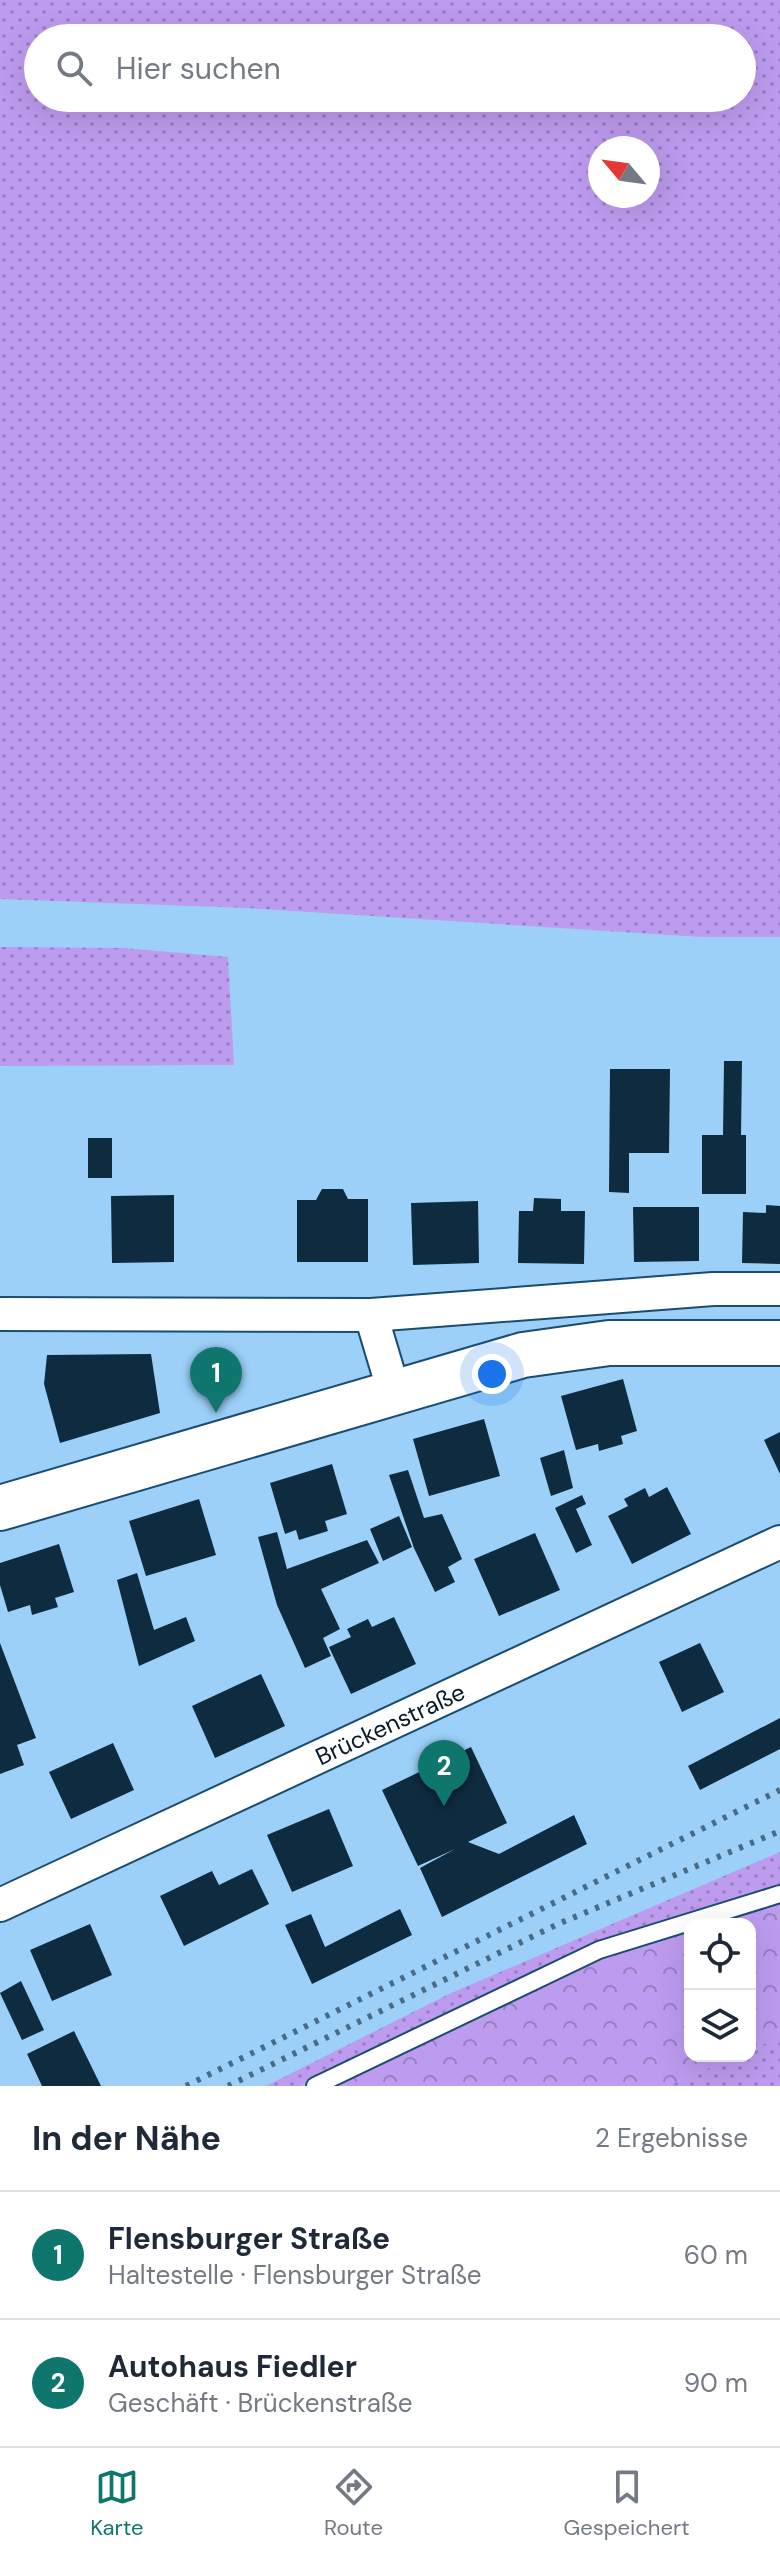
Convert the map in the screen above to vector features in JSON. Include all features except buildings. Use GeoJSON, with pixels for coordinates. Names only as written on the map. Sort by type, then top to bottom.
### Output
{"type":"FeatureCollection","features":[{"type":"Feature","properties":{"kind":"main road"},"geometry":{"type":"LineString","coordinates":[[0,1508],[523,1355],[609,1343],[780,1343]]}},
{"type":"Feature","properties":{"kind":"street"},"geometry":{"type":"LineString","coordinates":[[0,1314],[371,1315],[713,1289],[780,1289]]}},
{"type":"Feature","properties":{"kind":"street"},"geometry":{"type":"LineString","coordinates":[[371,1315],[394,1392]]}},
{"type":"Feature","properties":{"kind":"street","name":"Brückenstraße"},"geometry":{"type":"LineString","coordinates":[[0,1905],[780,1542]]}},
{"type":"Feature","properties":{"kind":"lane"},"geometry":{"type":"LineString","coordinates":[[315,2086],[599,1950],[780,1894]]}},
{"type":"Feature","properties":{"kind":"green space"},"geometry":{"type":"Polygon","coordinates":[[[0,0],[780,0],[780,937],[702,937],[247,908],[0,899],[0,0]]]}},
{"type":"Feature","properties":{"kind":"green space"},"geometry":{"type":"Polygon","coordinates":[[[0,947],[123,948],[228,957],[234,1065],[0,1066],[0,947]]]}},
{"type":"Feature","properties":{"kind":"green space"},"geometry":{"type":"Polygon","coordinates":[[[780,1852],[780,1886],[597,1943],[300,2086],[266,2086],[449,1994],[780,1852]]]}},
{"type":"Feature","properties":{"kind":"green space"},"geometry":{"type":"Polygon","coordinates":[[[780,1902],[780,2037],[756,2047],[756,1918],[728,1918],[780,1902]]]}},
{"type":"Feature","properties":{"kind":"green space"},"geometry":{"type":"Polygon","coordinates":[[[684,1932],[684,2062],[722,2062],[667,2086],[334,2086],[604,1956],[684,1932]]]}},
{"type":"Feature","properties":{"kind":"green space"},"geometry":{"type":"Polygon","coordinates":[[[780,2037],[780,2086],[667,2086],[722,2062],[756,2062],[756,2047],[780,2037]]]}},
{"type":"Feature","properties":{"kind":"railway"},"geometry":{"type":"LineString","coordinates":[[186,2086],[780,1790]]}},
{"type":"Feature","properties":{"kind":"railway"},"geometry":{"type":"LineString","coordinates":[[228,2086],[558,1924],[780,1831]]}},
{"type":"Feature","properties":{"kind":"place","name":"Flensburger Straße"},"geometry":{"type":"Point","coordinates":[216,1413]}},
{"type":"Feature","properties":{"kind":"place","name":"Autohaus Fiedler"},"geometry":{"type":"Point","coordinates":[444,1806]}}]}
